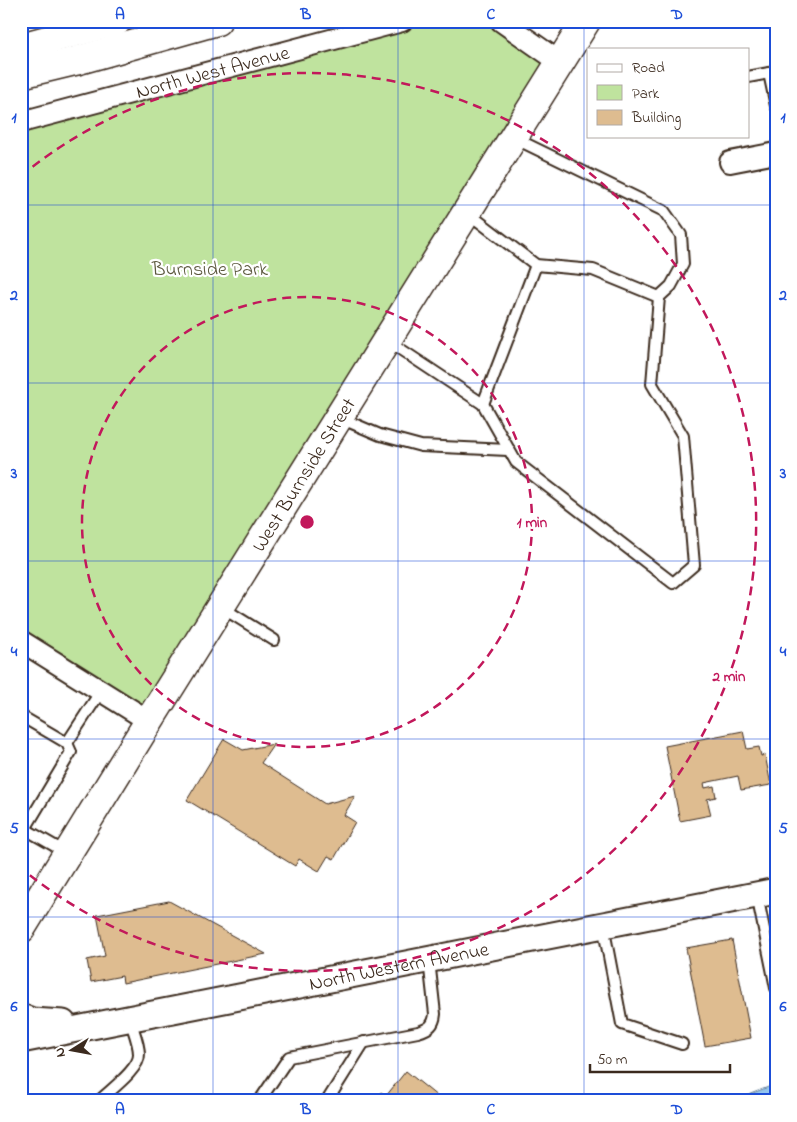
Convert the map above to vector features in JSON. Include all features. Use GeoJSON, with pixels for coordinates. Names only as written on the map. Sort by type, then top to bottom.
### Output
{"type":"FeatureCollection","features":[{"type":"Feature","properties":{"kind":"main road"},"geometry":{"type":"LineString","coordinates":[[21,47],[117,21]]}},
{"type":"Feature","properties":{"kind":"main road"},"geometry":{"type":"LineString","coordinates":[[21,74],[217,21]]}},
{"type":"Feature","properties":{"kind":"main road","name":"West Burnside Street"},"geometry":{"type":"LineString","coordinates":[[21,929],[586,21]]}},
{"type":"Feature","properties":{"kind":"street","name":"North West Avenue"},"geometry":{"type":"LineString","coordinates":[[21,122],[402,21]]}},
{"type":"Feature","properties":{"kind":"street"},"geometry":{"type":"LineString","coordinates":[[500,21],[561,63]]}},
{"type":"Feature","properties":{"kind":"street"},"geometry":{"type":"LineString","coordinates":[[730,162],[776,153]]}},
{"type":"Feature","properties":{"kind":"street"},"geometry":{"type":"LineString","coordinates":[[23,646],[149,721]]}},
{"type":"Feature","properties":{"kind":"street","name":"North Western Avenue"},"geometry":{"type":"LineString","coordinates":[[21,1040],[766,893]]}},
{"type":"Feature","properties":{"kind":"street"},"geometry":{"type":"LineString","coordinates":[[21,1016],[32,1021],[106,1024]]}},
{"type":"Feature","properties":{"kind":"lane"},"geometry":{"type":"LineString","coordinates":[[750,77],[772,72],[776,106]]}},
{"type":"Feature","properties":{"kind":"lane"},"geometry":{"type":"LineString","coordinates":[[388,340],[482,404],[516,462],[672,583],[694,565],[683,436],[652,384],[659,297],[671,286],[683,264],[682,235],[664,211],[514,138]]}},
{"type":"Feature","properties":{"kind":"lane"},"geometry":{"type":"LineString","coordinates":[[467,213],[536,266],[593,270],[659,297]]}},
{"type":"Feature","properties":{"kind":"lane"},"geometry":{"type":"LineString","coordinates":[[482,404],[536,266]]}},
{"type":"Feature","properties":{"kind":"lane"},"geometry":{"type":"LineString","coordinates":[[339,418],[380,435],[421,446],[508,450]]}},
{"type":"Feature","properties":{"kind":"lane"},"geometry":{"type":"LineString","coordinates":[[220,607],[274,640]]}},
{"type":"Feature","properties":{"kind":"lane"},"geometry":{"type":"LineString","coordinates":[[67,743],[101,691]]}},
{"type":"Feature","properties":{"kind":"lane"},"geometry":{"type":"LineString","coordinates":[[21,716],[67,743],[71,752],[23,829],[67,854]]}},
{"type":"Feature","properties":{"kind":"lane"},"geometry":{"type":"LineString","coordinates":[[766,893],[776,988]]}},
{"type":"Feature","properties":{"kind":"lane"},"geometry":{"type":"LineString","coordinates":[[603,925],[622,1024],[682,1044]]}},
{"type":"Feature","properties":{"kind":"lane"},"geometry":{"type":"LineString","coordinates":[[262,1098],[289,1057],[427,1030],[434,1020],[435,1014],[429,959]]}},
{"type":"Feature","properties":{"kind":"lane"},"geometry":{"type":"LineString","coordinates":[[99,1101],[138,1061],[139,1054],[130,1018]]}},
{"type":"Feature","properties":{"kind":"lane"},"geometry":{"type":"LineString","coordinates":[[327,1101],[364,1042]]}},
{"type":"Feature","properties":{"kind":"green space","name":"Burnside Park"},"geometry":{"type":"Polygon","coordinates":[[[402,21],[501,21],[561,63],[149,721],[21,641],[21,122],[402,21]]]}},
{"type":"Feature","properties":{"kind":"water"},"geometry":{"type":"Polygon","coordinates":[[[776,1084],[776,1101],[733,1101],[735,1100],[776,1084]]]}},
{"type":"Feature","properties":{"kind":"building"},"geometry":{"type":"Polygon","coordinates":[[[743,731],[747,749],[759,747],[761,756],[765,755],[771,785],[741,790],[738,776],[704,783],[705,788],[714,786],[716,797],[707,799],[711,815],[680,821],[665,746],[743,731]]]}},
{"type":"Feature","properties":{"kind":"building"},"geometry":{"type":"Polygon","coordinates":[[[224,739],[243,750],[274,744],[261,763],[325,804],[355,796],[344,815],[355,822],[334,859],[328,856],[319,871],[299,859],[295,866],[187,800],[224,739]]]}},
{"type":"Feature","properties":{"kind":"building"},"geometry":{"type":"Polygon","coordinates":[[[169,901],[266,954],[123,983],[122,976],[91,982],[87,960],[105,956],[97,915],[169,901]]]}},
{"type":"Feature","properties":{"kind":"building"},"geometry":{"type":"Polygon","coordinates":[[[732,940],[751,1038],[705,1046],[686,948],[732,940]]]}},
{"type":"Feature","properties":{"kind":"building"},"geometry":{"type":"Polygon","coordinates":[[[406,1071],[443,1101],[374,1101],[381,1092],[386,1096],[406,1071]]]}}]}
